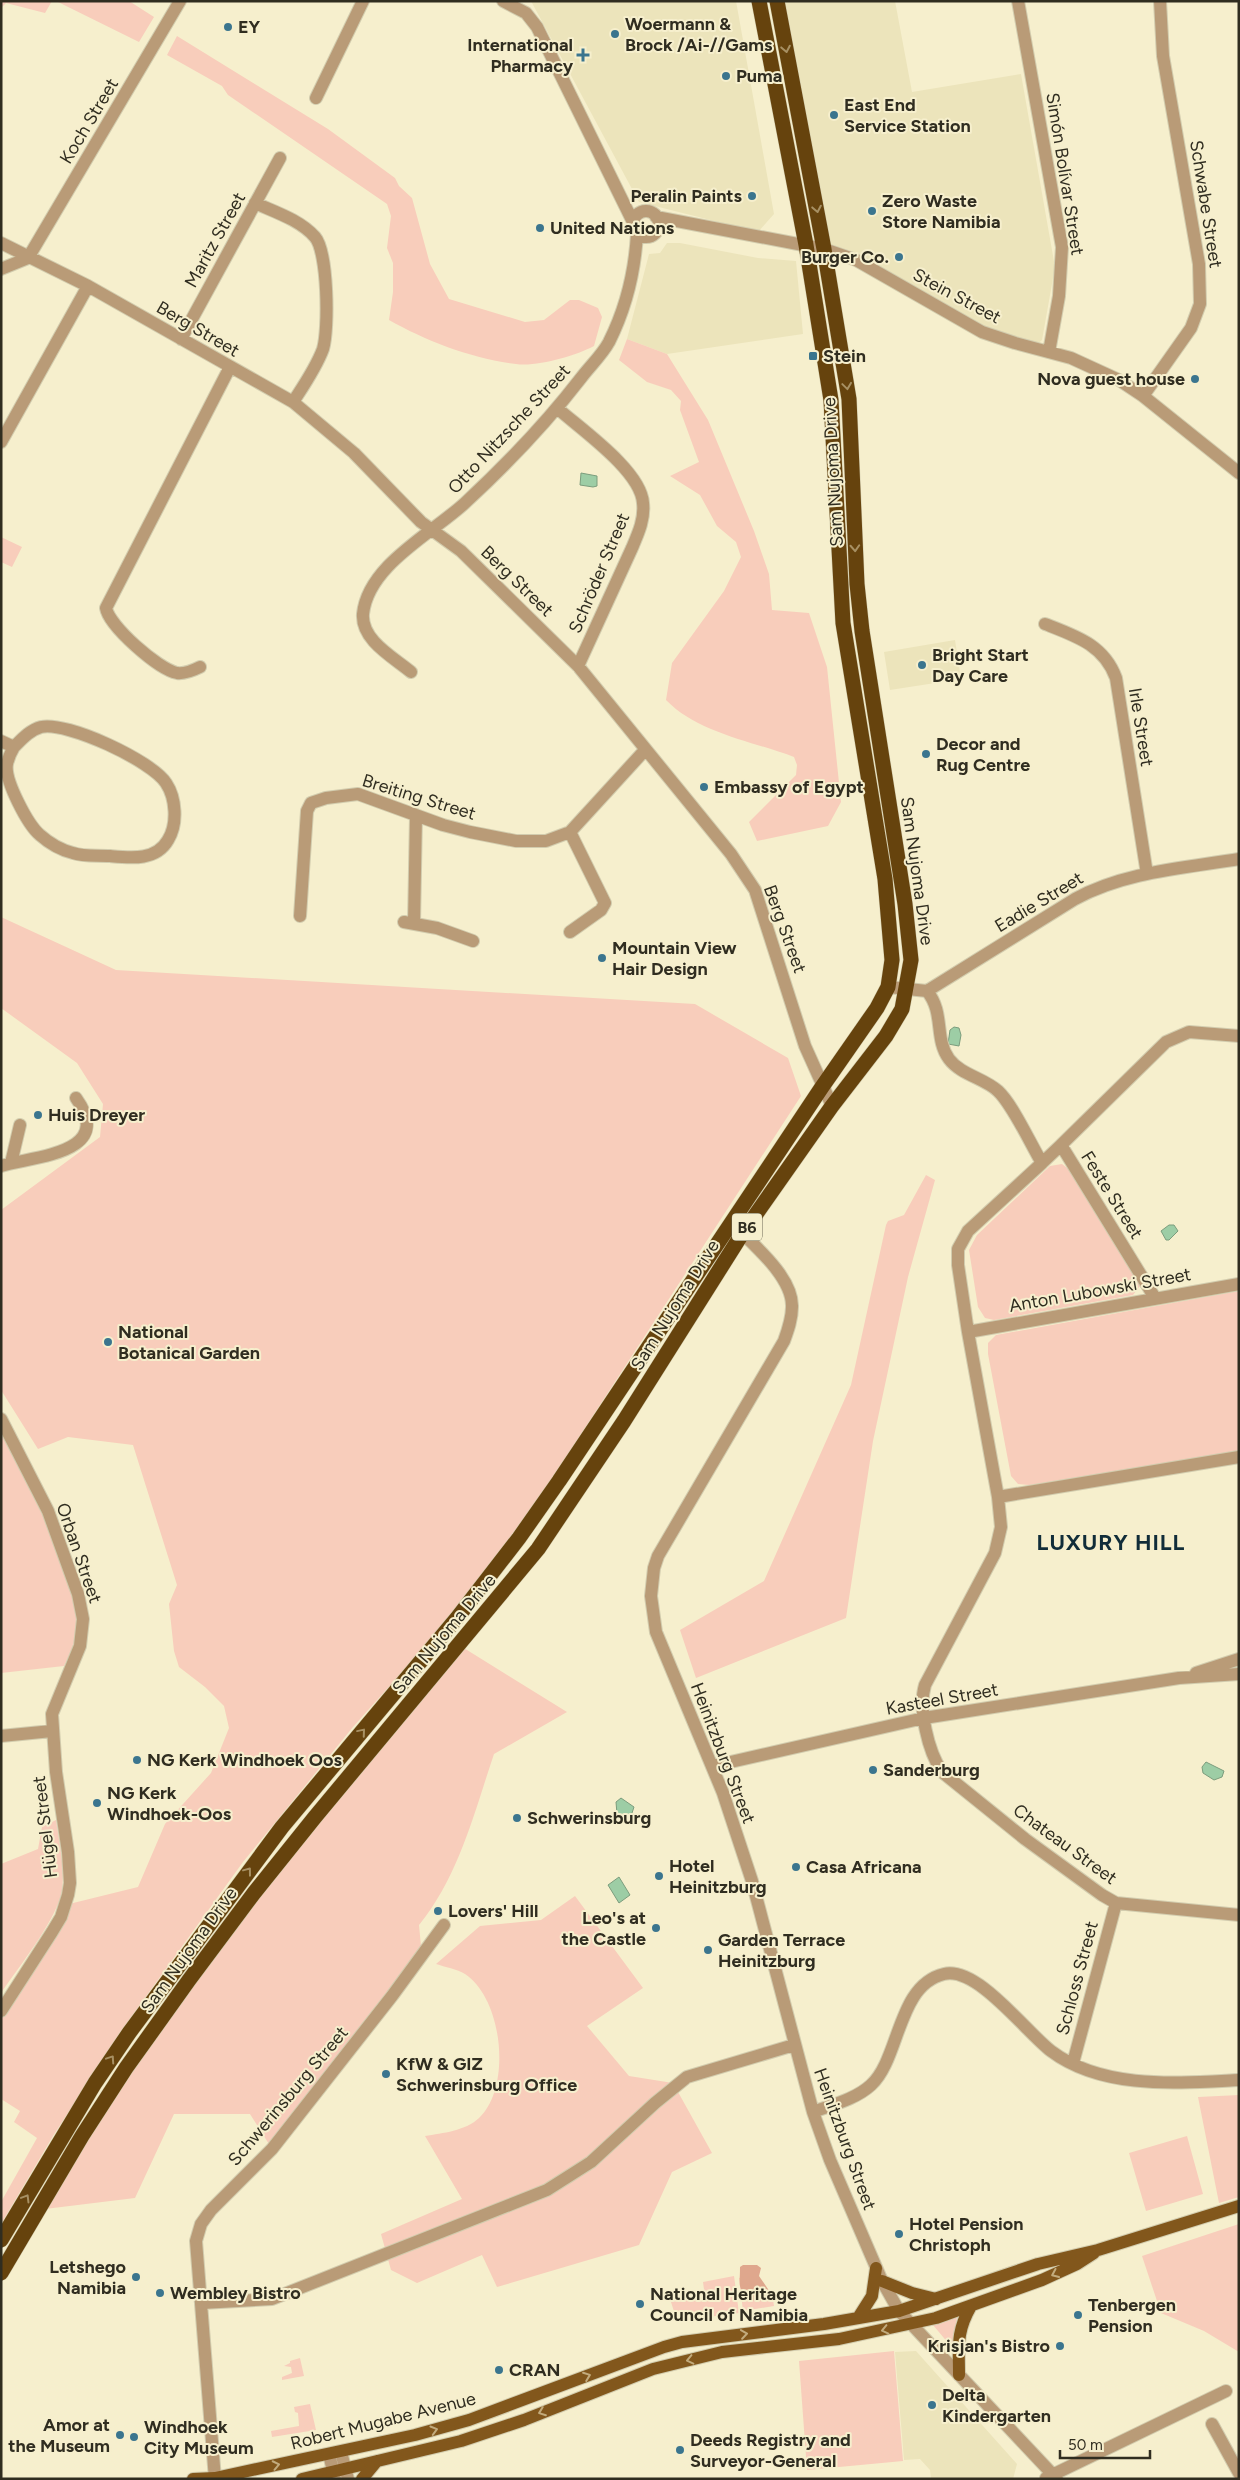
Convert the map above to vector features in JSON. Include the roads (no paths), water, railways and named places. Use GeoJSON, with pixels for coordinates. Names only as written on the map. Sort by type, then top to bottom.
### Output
{"type":"FeatureCollection","features":[{"type":"Feature","properties":{"kind":"highway","name":"Sam Nujoma Drive"},"geometry":{"type":"LineString","coordinates":[[1,2272],[82,2136],[132,2060],[254,1893],[538,1549],[624,1421],[822,1086],[877,1008],[888,987],[892,960],[891,933],[843,623],[831,400],[806,245],[758,1]]}},
{"type":"Feature","properties":{"kind":"highway","name":"Sam Nujoma Drive"},"geometry":{"type":"LineString","coordinates":[[1,2240],[95,2083],[128,2033],[282,1827],[457,1618],[519,1538],[657,1337],[737,1228],[891,1029],[902,1009],[911,960],[905,904],[864,641],[857,584],[849,399],[824,249],[777,1]]}},
{"type":"Feature","properties":{"kind":"main road","name":"Robert Mugabe Avenue"},"geometry":{"type":"LineString","coordinates":[[193,2479],[215,2478],[335,2453],[415,2435],[469,2420],[664,2347],[900,2311],[1038,2264],[1098,2250],[1239,2206]]}},
{"type":"Feature","properties":{"kind":"main road","name":"Robert Mugabe Avenue"},"geometry":{"type":"LineString","coordinates":[[302,2479],[341,2475],[376,2461],[461,2441],[524,2420],[653,2369],[722,2352],[838,2339],[913,2324],[971,2306],[1042,2280],[1077,2264],[1098,2250]]}},
{"type":"Feature","properties":{"kind":"main road"},"geometry":{"type":"LineString","coordinates":[[858,2318],[872,2296],[876,2268]]}},
{"type":"Feature","properties":{"kind":"main road"},"geometry":{"type":"LineString","coordinates":[[882,2281],[912,2293],[936,2299]]}},
{"type":"Feature","properties":{"kind":"main road"},"geometry":{"type":"LineString","coordinates":[[959,2374],[958,2337],[961,2325],[971,2306]]}},
{"type":"Feature","properties":{"kind":"main road"},"geometry":{"type":"LineString","coordinates":[[362,2479],[376,2461]]}},
{"type":"Feature","properties":{"kind":"street","name":"Koch Street"},"geometry":{"type":"LineString","coordinates":[[28,258],[180,1]]}},
{"type":"Feature","properties":{"kind":"street"},"geometry":{"type":"LineString","coordinates":[[316,98],[363,1]]}},
{"type":"Feature","properties":{"kind":"street"},"geometry":{"type":"LineString","coordinates":[[503,1],[526,13],[537,27],[619,192],[644,236],[652,235],[658,224],[656,217],[647,211],[637,223]]}},
{"type":"Feature","properties":{"kind":"street","name":"Simón Bolívar Street"},"geometry":{"type":"LineString","coordinates":[[1018,1],[1062,247],[1059,296],[1049,352]]}},
{"type":"Feature","properties":{"kind":"street","name":"Schwabe Street"},"geometry":{"type":"LineString","coordinates":[[1143,396],[1191,328],[1200,304],[1199,264],[1163,56],[1160,1]]}},
{"type":"Feature","properties":{"kind":"street","name":"Maritz Street"},"geometry":{"type":"LineString","coordinates":[[181,338],[280,158]]}},
{"type":"Feature","properties":{"kind":"street"},"geometry":{"type":"LineString","coordinates":[[255,203],[299,224],[316,238],[320,246],[324,274],[325,340],[314,368],[294,402]]}},
{"type":"Feature","properties":{"kind":"street","name":"Stein Street"},"geometry":{"type":"LineString","coordinates":[[656,217],[824,249],[864,264],[982,332],[1098,369],[1143,396],[1239,473]]}},
{"type":"Feature","properties":{"kind":"street","name":"Otto Nitzsche Street"},"geometry":{"type":"LineString","coordinates":[[411,672],[372,639],[366,631],[363,615],[370,592],[380,576],[409,547],[466,503],[557,408],[609,340],[626,297],[636,262],[637,223]]}},
{"type":"Feature","properties":{"kind":"street","name":"Stein Street"},"geometry":{"type":"LineString","coordinates":[[652,235],[690,223]]}},
{"type":"Feature","properties":{"kind":"street","name":"Otto Nitzsche Street"},"geometry":{"type":"LineString","coordinates":[[636,262],[652,235]]}},
{"type":"Feature","properties":{"kind":"street","name":"Berg Street"},"geometry":{"type":"LineString","coordinates":[[1,243],[88,286],[294,402],[354,453],[432,530],[461,551],[578,666],[731,854],[755,890],[805,1046],[832,1106]]}},
{"type":"Feature","properties":{"kind":"street"},"geometry":{"type":"LineString","coordinates":[[1,269],[28,258]]}},
{"type":"Feature","properties":{"kind":"street"},"geometry":{"type":"LineString","coordinates":[[1,442],[88,286]]}},
{"type":"Feature","properties":{"kind":"street"},"geometry":{"type":"LineString","coordinates":[[200,667],[182,673],[170,671],[155,662],[114,623],[106,608],[230,367]]}},
{"type":"Feature","properties":{"kind":"street","name":"Schröder Street"},"geometry":{"type":"LineString","coordinates":[[557,408],[631,473],[641,490],[644,503],[640,530],[578,666]]}},
{"type":"Feature","properties":{"kind":"street","name":"Irle Street"},"geometry":{"type":"LineString","coordinates":[[1045,624],[1081,637],[1091,644],[1112,668],[1116,678],[1147,874]]}},
{"type":"Feature","properties":{"kind":"street"},"geometry":{"type":"LineString","coordinates":[[42,727],[64,728],[93,737],[131,757],[165,781],[172,795],[175,806],[173,826],[169,840],[161,849],[151,855],[136,858],[74,854],[60,848],[40,835],[31,826],[12,788],[4,764],[14,747],[30,732],[42,727]]}},
{"type":"Feature","properties":{"kind":"street"},"geometry":{"type":"LineString","coordinates":[[1,740],[14,747]]}},
{"type":"Feature","properties":{"kind":"street","name":"Breiting Street"},"geometry":{"type":"LineString","coordinates":[[300,916],[309,804],[326,798],[358,794],[416,816],[470,832],[524,841],[546,841],[570,832],[645,750]]}},
{"type":"Feature","properties":{"kind":"street"},"geometry":{"type":"LineString","coordinates":[[416,816],[409,923],[437,928],[473,941]]}},
{"type":"Feature","properties":{"kind":"street"},"geometry":{"type":"LineString","coordinates":[[570,832],[604,901],[601,910],[570,932]]}},
{"type":"Feature","properties":{"kind":"street","name":"Eadie Street"},"geometry":{"type":"LineString","coordinates":[[927,991],[1075,899],[1104,885],[1147,874],[1239,859]]}},
{"type":"Feature","properties":{"kind":"street"},"geometry":{"type":"LineString","coordinates":[[888,987],[927,991],[937,1008],[943,1044],[948,1058],[956,1066],[998,1090],[1042,1163],[968,1231],[960,1243],[957,1255],[968,1332],[998,1498],[1001,1527],[995,1553],[925,1686],[922,1702],[924,1718]]}},
{"type":"Feature","properties":{"kind":"street"},"geometry":{"type":"LineString","coordinates":[[1061,1145],[1166,1042],[1189,1032],[1239,1036]]}},
{"type":"Feature","properties":{"kind":"street"},"geometry":{"type":"LineString","coordinates":[[6,1165],[54,1155],[77,1146],[83,1135],[86,1121],[84,1109],[76,1098]]}},
{"type":"Feature","properties":{"kind":"street"},"geometry":{"type":"LineString","coordinates":[[6,1165],[20,1126]]}},
{"type":"Feature","properties":{"kind":"street","name":"Feste Street"},"geometry":{"type":"LineString","coordinates":[[1042,1163],[1061,1145],[1155,1298]]}},
{"type":"Feature","properties":{"kind":"street","name":"Heinitzburg Street"},"geometry":{"type":"LineString","coordinates":[[737,1228],[787,1284],[792,1306],[790,1322],[784,1341],[664,1544],[654,1568],[652,1582],[656,1632],[713,1766],[752,1880],[813,2112],[830,2160],[882,2281],[900,2311],[1051,2477]]}},
{"type":"Feature","properties":{"kind":"street","name":"Anton Lubowski Street"},"geometry":{"type":"LineString","coordinates":[[968,1332],[1239,1284]]}},
{"type":"Feature","properties":{"kind":"street","name":"Orban Street"},"geometry":{"type":"LineString","coordinates":[[1,1419],[48,1511],[82,1607],[83,1619],[80,1646],[52,1714],[52,1731]]}},
{"type":"Feature","properties":{"kind":"street"},"geometry":{"type":"LineString","coordinates":[[998,1498],[1239,1457]]}},
{"type":"Feature","properties":{"kind":"street","name":"Kasteel Street"},"geometry":{"type":"LineString","coordinates":[[1179,1678],[1239,1659]]}},
{"type":"Feature","properties":{"kind":"street","name":"Kasteel Street"},"geometry":{"type":"LineString","coordinates":[[713,1766],[924,1718],[1179,1678],[1239,1674]]}},
{"type":"Feature","properties":{"kind":"street","name":"Chateau Street"},"geometry":{"type":"LineString","coordinates":[[924,1718],[935,1759],[949,1779],[1062,1866],[1116,1902],[1239,1915]]}},
{"type":"Feature","properties":{"kind":"street"},"geometry":{"type":"LineString","coordinates":[[1,1736],[52,1731]]}},
{"type":"Feature","properties":{"kind":"street","name":"Hügel Street"},"geometry":{"type":"LineString","coordinates":[[1,2011],[57,1924],[68,1895],[70,1883],[68,1852],[52,1731]]}},
{"type":"Feature","properties":{"kind":"street","name":"Schloss Street"},"geometry":{"type":"LineString","coordinates":[[1073,2063],[1116,1902]]}},
{"type":"Feature","properties":{"kind":"street","name":"Schwerinsburg Street"},"geometry":{"type":"LineString","coordinates":[[215,2478],[196,2241],[201,2224],[211,2210],[272,2149],[404,1981],[444,1925]]}},
{"type":"Feature","properties":{"kind":"street"},"geometry":{"type":"LineString","coordinates":[[813,2112],[850,2098],[871,2085],[884,2066],[908,2006],[929,1981],[944,1974],[966,1976],[978,1982],[1039,2041],[1052,2052],[1073,2063],[1105,2074],[1146,2081],[1239,2080]]}},
{"type":"Feature","properties":{"kind":"street"},"geometry":{"type":"LineString","coordinates":[[202,2303],[272,2299],[547,2190],[591,2162],[655,2103],[687,2077],[794,2045]]}},
{"type":"Feature","properties":{"kind":"street"},"geometry":{"type":"LineString","coordinates":[[1051,2477],[1226,2391]]}},
{"type":"Feature","properties":{"kind":"street"},"geometry":{"type":"LineString","coordinates":[[1212,2424],[1239,2473]]}},
{"type":"Feature","properties":{"kind":"street"},"geometry":{"type":"LineString","coordinates":[[335,2453],[341,2475]]}},
{"type":"Feature","properties":{"kind":"place","name":"EY"},"geometry":{"type":"Point","coordinates":[228,27]}},
{"type":"Feature","properties":{"kind":"place","name":"Woermann & Brock /Ai-//Gams"},"geometry":{"type":"Point","coordinates":[615,34]}},
{"type":"Feature","properties":{"kind":"place","name":"International Pharmacy"},"geometry":{"type":"Point","coordinates":[583,55]}},
{"type":"Feature","properties":{"kind":"place","name":"Puma"},"geometry":{"type":"Point","coordinates":[726,76]}},
{"type":"Feature","properties":{"kind":"place","name":"East End Service Station"},"geometry":{"type":"Point","coordinates":[834,115]}},
{"type":"Feature","properties":{"kind":"place","name":"Peralin Paints"},"geometry":{"type":"Point","coordinates":[752,196]}},
{"type":"Feature","properties":{"kind":"place","name":"Zero Waste Store Namibia"},"geometry":{"type":"Point","coordinates":[872,211]}},
{"type":"Feature","properties":{"kind":"place","name":"United Nations"},"geometry":{"type":"Point","coordinates":[540,228]}},
{"type":"Feature","properties":{"kind":"place","name":"Burger Co."},"geometry":{"type":"Point","coordinates":[899,257]}},
{"type":"Feature","properties":{"kind":"place","name":"Stein"},"geometry":{"type":"Point","coordinates":[813,356]}},
{"type":"Feature","properties":{"kind":"place","name":"Nova guest house"},"geometry":{"type":"Point","coordinates":[1195,379]}},
{"type":"Feature","properties":{"kind":"place","name":"Bright Start Day Care"},"geometry":{"type":"Point","coordinates":[922,665]}},
{"type":"Feature","properties":{"kind":"place","name":"Decor and Rug Centre"},"geometry":{"type":"Point","coordinates":[926,754]}},
{"type":"Feature","properties":{"kind":"place","name":"Embassy of Egypt"},"geometry":{"type":"Point","coordinates":[704,787]}},
{"type":"Feature","properties":{"kind":"place","name":"Mountain View Hair Design"},"geometry":{"type":"Point","coordinates":[602,958]}},
{"type":"Feature","properties":{"kind":"place","name":"Huis Dreyer"},"geometry":{"type":"Point","coordinates":[38,1115]}},
{"type":"Feature","properties":{"kind":"place","name":"National Botanical Garden"},"geometry":{"type":"Point","coordinates":[108,1342]}},
{"type":"Feature","properties":{"kind":"place","name":"NG Kerk Windhoek Oos"},"geometry":{"type":"Point","coordinates":[137,1760]}},
{"type":"Feature","properties":{"kind":"place","name":"Sanderburg"},"geometry":{"type":"Point","coordinates":[873,1770]}},
{"type":"Feature","properties":{"kind":"place","name":"NG Kerk Windhoek-Oos"},"geometry":{"type":"Point","coordinates":[97,1803]}},
{"type":"Feature","properties":{"kind":"place","name":"Schwerinsburg"},"geometry":{"type":"Point","coordinates":[517,1818]}},
{"type":"Feature","properties":{"kind":"place","name":"Casa Africana"},"geometry":{"type":"Point","coordinates":[796,1867]}},
{"type":"Feature","properties":{"kind":"place","name":"Hotel Heinitzburg"},"geometry":{"type":"Point","coordinates":[659,1876]}},
{"type":"Feature","properties":{"kind":"place","name":"Lovers' Hill"},"geometry":{"type":"Point","coordinates":[438,1911]}},
{"type":"Feature","properties":{"kind":"place","name":"Leo's at the Castle"},"geometry":{"type":"Point","coordinates":[656,1928]}},
{"type":"Feature","properties":{"kind":"place","name":"Garden Terrace Heinitzburg"},"geometry":{"type":"Point","coordinates":[708,1950]}},
{"type":"Feature","properties":{"kind":"place","name":"KfW & GIZ Schwerinsburg Office"},"geometry":{"type":"Point","coordinates":[386,2074]}},
{"type":"Feature","properties":{"kind":"place","name":"Hotel Pension Christoph"},"geometry":{"type":"Point","coordinates":[899,2234]}},
{"type":"Feature","properties":{"kind":"place","name":"Letshego Namibia"},"geometry":{"type":"Point","coordinates":[136,2277]}},
{"type":"Feature","properties":{"kind":"place","name":"Wembley Bistro"},"geometry":{"type":"Point","coordinates":[160,2293]}},
{"type":"Feature","properties":{"kind":"place","name":"National Heritage Council of Namibia"},"geometry":{"type":"Point","coordinates":[640,2304]}},
{"type":"Feature","properties":{"kind":"place","name":"Tenbergen Pension"},"geometry":{"type":"Point","coordinates":[1078,2315]}},
{"type":"Feature","properties":{"kind":"place","name":"Krisjan's Bistro"},"geometry":{"type":"Point","coordinates":[1060,2346]}},
{"type":"Feature","properties":{"kind":"place","name":"CRAN"},"geometry":{"type":"Point","coordinates":[499,2370]}},
{"type":"Feature","properties":{"kind":"place","name":"Delta Kindergarten"},"geometry":{"type":"Point","coordinates":[932,2405]}},
{"type":"Feature","properties":{"kind":"place","name":"Amor at the Museum"},"geometry":{"type":"Point","coordinates":[120,2435]}},
{"type":"Feature","properties":{"kind":"place","name":"Windhoek City Museum"},"geometry":{"type":"Point","coordinates":[134,2437]}},
{"type":"Feature","properties":{"kind":"place","name":"Deeds Registry and Surveyor-General"},"geometry":{"type":"Point","coordinates":[680,2450]}},
{"type":"Feature","properties":{"kind":"district","name":"LUXURY HILL"},"geometry":{"type":"Point","coordinates":[1111,1542]}}]}
